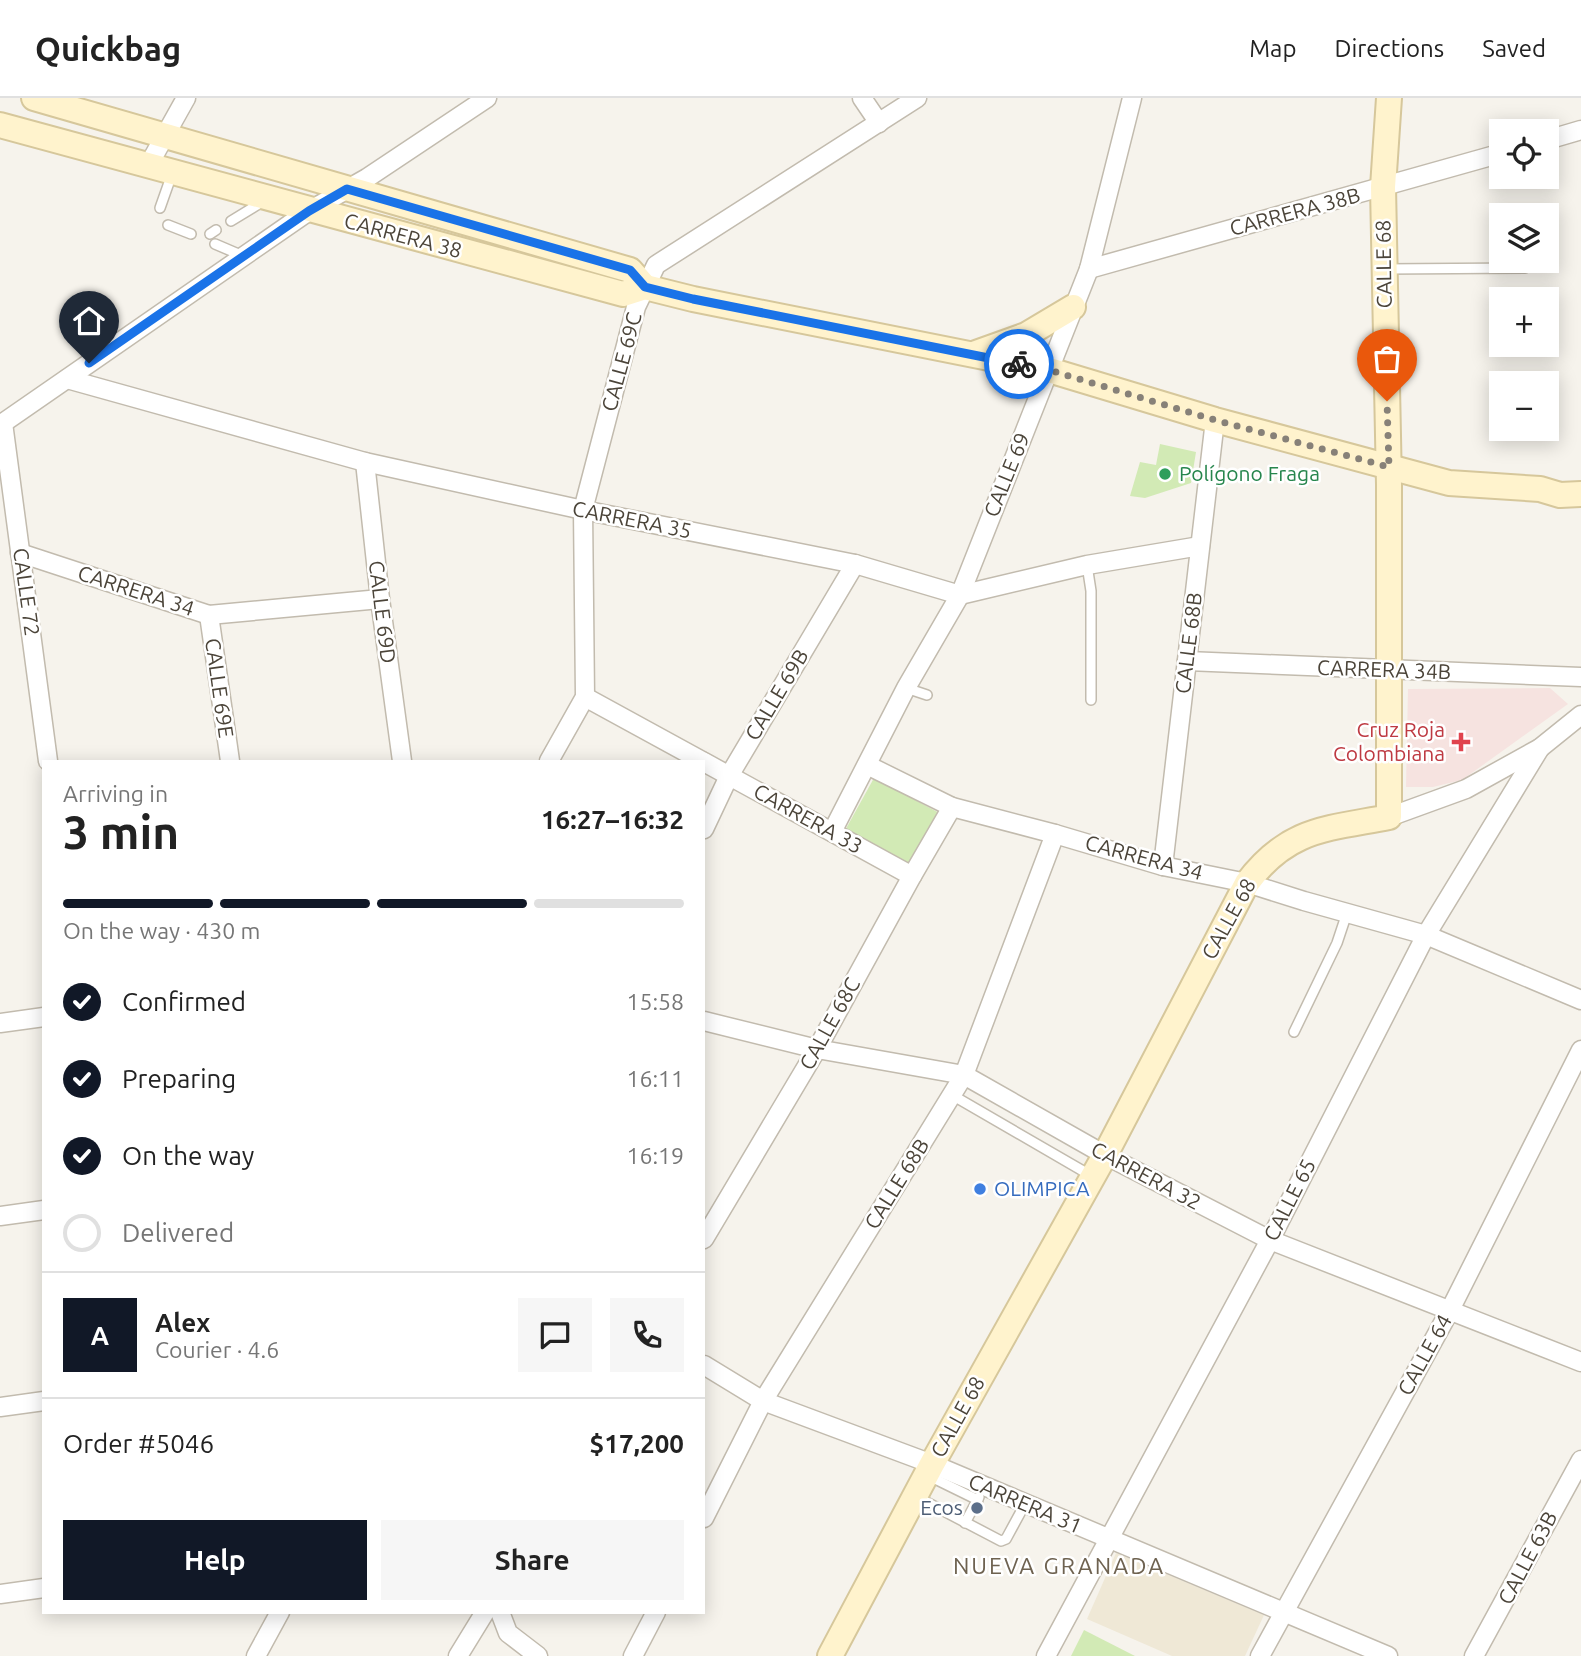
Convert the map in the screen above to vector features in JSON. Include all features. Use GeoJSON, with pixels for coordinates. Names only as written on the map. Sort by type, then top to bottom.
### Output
{"type":"FeatureCollection","features":[{"type":"Feature","properties":{"kind":"main road","name":"CARRERA 38"},"geometry":{"type":"LineString","coordinates":[[33,98],[630,270],[645,287]]}},
{"type":"Feature","properties":{"kind":"main road","name":"CALLE 68"},"geometry":{"type":"LineString","coordinates":[[830,1656],[915,1496],[1105,1155],[1247,883],[1262,862],[1283,846],[1312,832],[1390,817],[1389,467],[1383,187],[1389,98]]}},
{"type":"Feature","properties":{"kind":"main road","name":"CARRERA 38"},"geometry":{"type":"LineString","coordinates":[[0,125],[309,211],[623,294],[645,287],[1049,370],[1215,420],[1450,483],[1540,489],[1560,495],[1581,494]]}},
{"type":"Feature","properties":{"kind":"main road"},"geometry":{"type":"LineString","coordinates":[[974,354],[1026,335],[1073,307]]}},
{"type":"Feature","properties":{"kind":"main road","name":"CARRERA 38"},"geometry":{"type":"LineString","coordinates":[[1540,489],[1559,481],[1581,480]]}},
{"type":"Feature","properties":{"kind":"street"},"geometry":{"type":"LineString","coordinates":[[148,166],[186,98]]}},
{"type":"Feature","properties":{"kind":"street"},"geometry":{"type":"LineString","coordinates":[[2,424],[309,211],[487,98]]}},
{"type":"Feature","properties":{"kind":"street"},"geometry":{"type":"LineString","coordinates":[[862,98],[879,123]]}},
{"type":"Feature","properties":{"kind":"street","name":"CALLE 69C"},"geometry":{"type":"LineString","coordinates":[[550,760],[585,697],[583,510],[636,307],[656,265],[916,98]]}},
{"type":"Feature","properties":{"kind":"street","name":"CALLE 69"},"geometry":{"type":"LineString","coordinates":[[832,832],[906,688],[960,595],[1089,269],[1132,98]]}},
{"type":"Feature","properties":{"kind":"street"},"geometry":{"type":"LineString","coordinates":[[1559,136],[1581,130]]}},
{"type":"Feature","properties":{"kind":"street","name":"CARRERA 38B"},"geometry":{"type":"LineString","coordinates":[[1089,269],[1489,157]]}},
{"type":"Feature","properties":{"kind":"street","name":"CARRERA 35"},"geometry":{"type":"LineString","coordinates":[[67,379],[365,462],[583,510],[855,564],[960,595],[1087,565],[1200,546]]}},
{"type":"Feature","properties":{"kind":"street","name":"CALLE 68B"},"geometry":{"type":"LineString","coordinates":[[1163,866],[1215,420]]}},
{"type":"Feature","properties":{"kind":"street","name":"CALLE 72"},"geometry":{"type":"LineString","coordinates":[[2,424],[48,760]]}},
{"type":"Feature","properties":{"kind":"street","name":"CALLE 69D"},"geometry":{"type":"LineString","coordinates":[[365,462],[402,760]]}},
{"type":"Feature","properties":{"kind":"street","name":"CARRERA 34"},"geometry":{"type":"LineString","coordinates":[[20,553],[209,615],[380,599]]}},
{"type":"Feature","properties":{"kind":"street","name":"CALLE 69B"},"geometry":{"type":"LineString","coordinates":[[705,827],[729,776],[855,564]]}},
{"type":"Feature","properties":{"kind":"street","name":"CALLE 69E"},"geometry":{"type":"LineString","coordinates":[[209,615],[230,760]]}},
{"type":"Feature","properties":{"kind":"street","name":"CARRERA 34B"},"geometry":{"type":"LineString","coordinates":[[1187,660],[1389,671],[1581,677]]}},
{"type":"Feature","properties":{"kind":"street","name":"CARRERA 33"},"geometry":{"type":"LineString","coordinates":[[585,697],[699,760]]}},
{"type":"Feature","properties":{"kind":"street","name":"CALLE 65"},"geometry":{"type":"LineString","coordinates":[[1390,817],[1466,789],[1540,748],[1581,715]]}},
{"type":"Feature","properties":{"kind":"street","name":"CALLE 65"},"geometry":{"type":"LineString","coordinates":[[1046,1656],[1270,1240],[1426,934],[1540,748]]}},
{"type":"Feature","properties":{"kind":"street","name":"CARRERA 33"},"geometry":{"type":"LineString","coordinates":[[705,763],[912,876]]}},
{"type":"Feature","properties":{"kind":"street","name":"CARRERA 34"},"geometry":{"type":"LineString","coordinates":[[867,765],[952,807],[1163,866],[1247,883],[1426,934],[1581,1000]]}},
{"type":"Feature","properties":{"kind":"street","name":"CALLE 68C"},"geometry":{"type":"LineString","coordinates":[[705,1237],[817,1049],[952,807]]}},
{"type":"Feature","properties":{"kind":"street","name":"CALLE 68B"},"geometry":{"type":"LineString","coordinates":[[705,1516],[763,1401],[964,1075],[1055,834]]}},
{"type":"Feature","properties":{"kind":"street"},"geometry":{"type":"LineString","coordinates":[[0,1023],[42,1017]]}},
{"type":"Feature","properties":{"kind":"street","name":"CARRERA 32"},"geometry":{"type":"LineString","coordinates":[[705,1021],[817,1049],[964,1075],[1105,1155],[1270,1240],[1581,1362]]}},
{"type":"Feature","properties":{"kind":"street","name":"CALLE 64"},"geometry":{"type":"LineString","coordinates":[[1260,1656],[1449,1312],[1581,1050]]}},
{"type":"Feature","properties":{"kind":"street"},"geometry":{"type":"LineString","coordinates":[[0,1216],[42,1210]]}},
{"type":"Feature","properties":{"kind":"street","name":"CARRERA 31"},"geometry":{"type":"LineString","coordinates":[[705,1365],[763,1401],[930,1469],[981,1493],[1025,1504],[1388,1656]]}},
{"type":"Feature","properties":{"kind":"street"},"geometry":{"type":"LineString","coordinates":[[0,1407],[42,1401]]}},
{"type":"Feature","properties":{"kind":"street","name":"CALLE 63B"},"geometry":{"type":"LineString","coordinates":[[1474,1656],[1581,1460]]}},
{"type":"Feature","properties":{"kind":"street"},"geometry":{"type":"LineString","coordinates":[[0,1594],[42,1588]]}},
{"type":"Feature","properties":{"kind":"street"},"geometry":{"type":"LineString","coordinates":[[256,1656],[279,1614]]}},
{"type":"Feature","properties":{"kind":"street"},"geometry":{"type":"LineString","coordinates":[[457,1656],[484,1614]]}},
{"type":"Feature","properties":{"kind":"street"},"geometry":{"type":"LineString","coordinates":[[501,1614],[508,1633],[538,1656]]}},
{"type":"Feature","properties":{"kind":"street"},"geometry":{"type":"LineString","coordinates":[[633,1656],[655,1614]]}},
{"type":"Feature","properties":{"kind":"lane"},"geometry":{"type":"LineString","coordinates":[[160,208],[173,172]]}},
{"type":"Feature","properties":{"kind":"lane"},"geometry":{"type":"LineString","coordinates":[[231,221],[267,198]]}},
{"type":"Feature","properties":{"kind":"lane"},"geometry":{"type":"LineString","coordinates":[[168,225],[191,234]]}},
{"type":"Feature","properties":{"kind":"lane"},"geometry":{"type":"LineString","coordinates":[[215,244],[244,256]]}},
{"type":"Feature","properties":{"kind":"lane"},"geometry":{"type":"LineString","coordinates":[[1384,269],[1489,268]]}},
{"type":"Feature","properties":{"kind":"lane"},"geometry":{"type":"LineString","coordinates":[[1087,565],[1091,591],[1091,700]]}},
{"type":"Feature","properties":{"kind":"lane"},"geometry":{"type":"LineString","coordinates":[[906,688],[927,695]]}},
{"type":"Feature","properties":{"kind":"lane"},"geometry":{"type":"LineString","coordinates":[[1294,1032],[1337,943],[1347,913]]}},
{"type":"Feature","properties":{"kind":"lane"},"geometry":{"type":"LineString","coordinates":[[952,1095],[1092,1176]]}},
{"type":"Feature","properties":{"kind":"lane"},"geometry":{"type":"LineString","coordinates":[[965,1523],[981,1493]]}},
{"type":"Feature","properties":{"kind":"lane"},"geometry":{"type":"LineString","coordinates":[[915,1496],[1001,1541],[1006,1539],[1025,1504]]}},
{"type":"Feature","properties":{"kind":"shaded area","name":"Cruz Roja Colombiana"},"geometry":{"type":"Polygon","coordinates":[[[1550,688],[1568,704],[1462,780],[1433,787],[1406,787],[1408,689],[1550,688]]]}},
{"type":"Feature","properties":{"kind":"shaded area"},"geometry":{"type":"Polygon","coordinates":[[[1116,1553],[1264,1615],[1245,1656],[1172,1656],[1087,1619],[1116,1553]]]}},
{"type":"Feature","properties":{"kind":"green space","name":"Polígono Fraga"},"geometry":{"type":"Polygon","coordinates":[[[1160,444],[1196,452],[1191,483],[1145,498],[1130,496],[1140,462],[1156,465],[1160,444]]]}},
{"type":"Feature","properties":{"kind":"green space"},"geometry":{"type":"Polygon","coordinates":[[[874,778],[943,815],[910,868],[843,834],[874,778]]]}},
{"type":"Feature","properties":{"kind":"green space"},"geometry":{"type":"Polygon","coordinates":[[[1084,1630],[1135,1656],[1071,1656],[1084,1630]]]}},
{"type":"Feature","properties":{"kind":"way so far"},"geometry":{"type":"LineString","coordinates":[[1019,364],[1049,370],[1215,420],[1389,467],[1387,401]]}},
{"type":"Feature","properties":{"kind":"place","name":"Polígono Fraga"},"geometry":{"type":"Point","coordinates":[1165,474]}},
{"type":"Feature","properties":{"kind":"place","name":"Cruz Roja Colombiana"},"geometry":{"type":"Point","coordinates":[1461,742]}},
{"type":"Feature","properties":{"kind":"place","name":"OLIMPICA"},"geometry":{"type":"Point","coordinates":[980,1189]}},
{"type":"Feature","properties":{"kind":"place","name":"Ecos"},"geometry":{"type":"Point","coordinates":[977,1508]}},
{"type":"Feature","properties":{"kind":"district","name":"NUEVA GRANADA"},"geometry":{"type":"Point","coordinates":[1059,1566]}},
{"type":"Feature","properties":{"kind":"route"},"geometry":{"type":"LineString","coordinates":[[89,363],[309,211],[347,189],[630,270],[645,287],[1019,364]]}}]}
